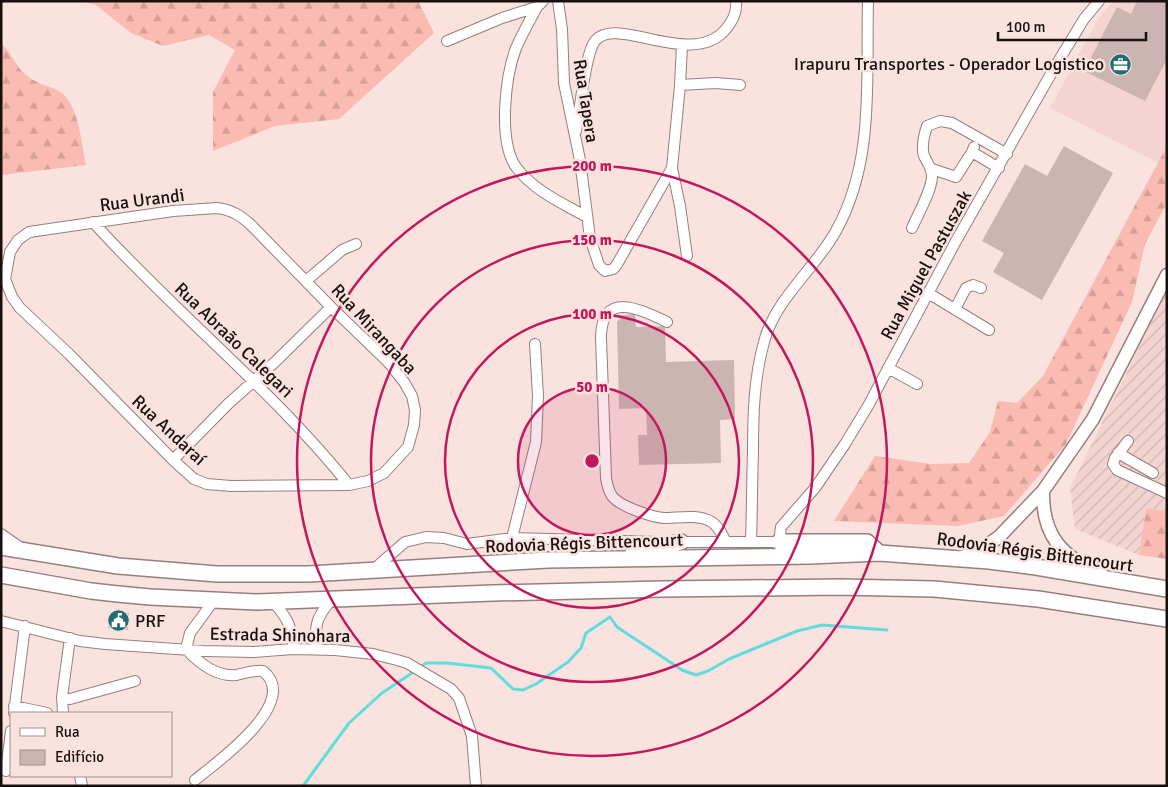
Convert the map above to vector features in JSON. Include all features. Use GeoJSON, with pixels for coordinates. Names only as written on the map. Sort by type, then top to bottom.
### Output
{"type":"FeatureCollection","features":[{"type":"Feature","properties":{"kind":"highway"},"geometry":{"type":"LineString","coordinates":[[548,560],[629,553],[681,542]]}},
{"type":"Feature","properties":{"kind":"highway"},"geometry":{"type":"LineString","coordinates":[[778,542],[867,542],[879,553]]}},
{"type":"Feature","properties":{"kind":"highway","name":"Rodovia Régis Bittencourt"},"geometry":{"type":"LineString","coordinates":[[1,547],[118,566],[217,574],[309,574],[548,560],[810,556],[879,553],[959,558],[1036,566],[1167,589]]}},
{"type":"Feature","properties":{"kind":"highway"},"geometry":{"type":"LineString","coordinates":[[1,574],[91,591],[150,597],[273,602],[664,588],[840,586],[906,588],[951,590],[1038,599],[1167,619]]}},
{"type":"Feature","properties":{"kind":"main road"},"geometry":{"type":"LineString","coordinates":[[959,558],[983,548],[999,537],[1043,491],[1093,419],[1167,275]]}},
{"type":"Feature","properties":{"kind":"main road"},"geometry":{"type":"LineString","coordinates":[[1043,491],[1043,508],[1046,522],[1062,550],[1076,562],[1108,578]]}},
{"type":"Feature","properties":{"kind":"street","name":"Rua Tapera"},"geometry":{"type":"LineString","coordinates":[[558,1],[562,29],[564,83],[575,136],[587,218],[594,251],[602,269],[605,271],[613,269],[620,259],[672,168]]}},
{"type":"Feature","properties":{"kind":"street"},"geometry":{"type":"LineString","coordinates":[[575,136],[588,60],[591,48],[596,40],[601,36],[612,34],[636,36],[692,46],[705,42],[723,32],[732,21],[737,8],[736,1]]}},
{"type":"Feature","properties":{"kind":"street"},"geometry":{"type":"LineString","coordinates":[[751,542],[754,399],[758,366],[764,340],[774,317],[835,232],[856,184],[862,153],[865,120],[868,1]]}},
{"type":"Feature","properties":{"kind":"street","name":"Rua Miguel Pastuszak"},"geometry":{"type":"LineString","coordinates":[[778,542],[781,527],[815,488],[868,406],[928,293],[1071,41],[1084,19],[1099,1]]}},
{"type":"Feature","properties":{"kind":"street"},"geometry":{"type":"LineString","coordinates":[[447,41],[540,4]]}},
{"type":"Feature","properties":{"kind":"street"},"geometry":{"type":"LineString","coordinates":[[540,4],[516,49],[512,63],[506,98],[509,152],[517,167],[541,192],[587,218]]}},
{"type":"Feature","properties":{"kind":"street"},"geometry":{"type":"LineString","coordinates":[[682,45],[672,168],[688,256]]}},
{"type":"Feature","properties":{"kind":"street"},"geometry":{"type":"LineString","coordinates":[[680,85],[740,85]]}},
{"type":"Feature","properties":{"kind":"street"},"geometry":{"type":"LineString","coordinates":[[912,228],[930,185],[932,169],[924,156],[923,147],[927,126],[940,121],[952,123],[1007,154]]}},
{"type":"Feature","properties":{"kind":"street"},"geometry":{"type":"LineString","coordinates":[[932,169],[956,177],[972,152],[978,138]]}},
{"type":"Feature","properties":{"kind":"street"},"geometry":{"type":"LineString","coordinates":[[972,152],[999,168]]}},
{"type":"Feature","properties":{"kind":"street","name":"Rua Urandi"},"geometry":{"type":"LineString","coordinates":[[12,297],[5,279],[6,266],[10,252],[18,240],[29,232],[93,222],[217,208],[239,214],[306,281]]}},
{"type":"Feature","properties":{"kind":"street","name":"Rua Abraão Calegari"},"geometry":{"type":"LineString","coordinates":[[93,222],[122,254],[323,452],[349,485]]}},
{"type":"Feature","properties":{"kind":"street"},"geometry":{"type":"LineString","coordinates":[[306,281],[342,250],[356,244]]}},
{"type":"Feature","properties":{"kind":"street","name":"Rua Mirangaba"},"geometry":{"type":"LineString","coordinates":[[306,281],[389,363],[412,396],[415,410],[412,436],[408,447],[396,461],[384,473],[368,481],[349,485]]}},
{"type":"Feature","properties":{"kind":"street"},"geometry":{"type":"LineString","coordinates":[[955,309],[966,288],[973,285],[981,288]]}},
{"type":"Feature","properties":{"kind":"street"},"geometry":{"type":"LineString","coordinates":[[928,293],[988,330]]}},
{"type":"Feature","properties":{"kind":"street"},"geometry":{"type":"LineString","coordinates":[[1,300],[12,297]]}},
{"type":"Feature","properties":{"kind":"street","name":"Rua Andaraí"},"geometry":{"type":"LineString","coordinates":[[12,297],[20,308],[69,354],[194,479],[231,486],[349,485]]}},
{"type":"Feature","properties":{"kind":"street"},"geometry":{"type":"LineString","coordinates":[[667,322],[624,306],[608,312],[603,318],[601,338],[608,489],[612,497],[621,503],[651,516],[700,518],[710,521],[717,526],[726,542]]}},
{"type":"Feature","properties":{"kind":"street"},"geometry":{"type":"LineString","coordinates":[[173,460],[228,404],[276,362],[331,307]]}},
{"type":"Feature","properties":{"kind":"street"},"geometry":{"type":"LineString","coordinates":[[512,538],[536,442],[538,396],[534,344]]}},
{"type":"Feature","properties":{"kind":"street"},"geometry":{"type":"LineString","coordinates":[[888,368],[917,384]]}},
{"type":"Feature","properties":{"kind":"street"},"geometry":{"type":"LineString","coordinates":[[1128,441],[1118,453],[1113,464],[1118,470],[1167,493]]}},
{"type":"Feature","properties":{"kind":"street"},"geometry":{"type":"LineString","coordinates":[[1118,453],[1153,474]]}},
{"type":"Feature","properties":{"kind":"street"},"geometry":{"type":"LineString","coordinates":[[1,534],[28,552]]}},
{"type":"Feature","properties":{"kind":"street"},"geometry":{"type":"LineString","coordinates":[[372,571],[405,542],[426,537],[444,538],[467,544],[512,538],[778,542]]}},
{"type":"Feature","properties":{"kind":"street"},"geometry":{"type":"LineString","coordinates":[[195,780],[253,731],[267,710],[272,687],[270,679],[263,671],[250,671],[237,675],[224,674],[197,662],[186,649],[190,633],[215,599]]}},
{"type":"Feature","properties":{"kind":"street"},"geometry":{"type":"LineString","coordinates":[[317,649],[316,625],[321,612],[331,600]]}},
{"type":"Feature","properties":{"kind":"street"},"geometry":{"type":"LineString","coordinates":[[273,602],[291,625],[293,649]]}},
{"type":"Feature","properties":{"kind":"street","name":"Estrada Shinohara"},"geometry":{"type":"LineString","coordinates":[[1,621],[70,638],[105,644],[204,651],[254,652],[317,649],[372,654],[397,660],[423,672],[451,689],[459,698],[472,736],[476,786]]}},
{"type":"Feature","properties":{"kind":"street"},"geometry":{"type":"LineString","coordinates":[[24,626],[14,710],[36,712]]}},
{"type":"Feature","properties":{"kind":"street"},"geometry":{"type":"LineString","coordinates":[[64,712],[62,697],[70,638]]}},
{"type":"Feature","properties":{"kind":"street"},"geometry":{"type":"LineString","coordinates":[[62,697],[70,699],[135,681]]}},
{"type":"Feature","properties":{"kind":"street"},"geometry":{"type":"LineString","coordinates":[[6,772],[10,739]]}},
{"type":"Feature","properties":{"kind":"shaded area","name":"Irapuru Transportes - Operador Logistico"},"geometry":{"type":"Polygon","coordinates":[[[1114,1],[1167,1],[1167,146],[1158,163],[1050,108],[1098,19],[1114,1]]]}},
{"type":"Feature","properties":{"kind":"shaded area"},"geometry":{"type":"Polygon","coordinates":[[[1167,291],[1167,511],[1146,508],[1139,555],[1075,529],[1070,488],[1167,291]]]}},
{"type":"Feature","properties":{"kind":"green space"},"geometry":{"type":"Polygon","coordinates":[[[82,1],[418,1],[434,33],[339,119],[275,126],[213,151],[213,92],[235,50],[209,35],[163,46],[131,33],[96,5],[82,1]]]}},
{"type":"Feature","properties":{"kind":"green space"},"geometry":{"type":"Polygon","coordinates":[[[1,44],[29,77],[59,91],[71,104],[81,135],[86,165],[1,175],[1,44]]]}},
{"type":"Feature","properties":{"kind":"green space"},"geometry":{"type":"Polygon","coordinates":[[[1167,146],[1167,203],[1145,244],[1132,302],[1066,444],[1004,516],[958,526],[834,521],[875,456],[931,464],[969,463],[990,432],[998,401],[1017,403],[1043,376],[1167,146]]]}},
{"type":"Feature","properties":{"kind":"green space"},"geometry":{"type":"Polygon","coordinates":[[[1146,508],[1167,511],[1167,559],[1139,555],[1146,508]]]}},
{"type":"Feature","properties":{"kind":"building"},"geometry":{"type":"Polygon","coordinates":[[[1137,1],[1167,1],[1167,59],[1145,101],[1084,71],[1117,7],[1131,14],[1137,1]]]}},
{"type":"Feature","properties":{"kind":"building"},"geometry":{"type":"Polygon","coordinates":[[[1064,146],[1113,173],[1042,300],[993,272],[1004,253],[982,241],[1025,164],[1047,176],[1064,146]]]}},
{"type":"Feature","properties":{"kind":"building"},"geometry":{"type":"Polygon","coordinates":[[[635,314],[636,327],[665,326],[666,362],[734,360],[735,419],[720,420],[721,463],[639,465],[638,435],[647,435],[646,408],[619,409],[617,322],[623,315],[635,314]]]}},
{"type":"Feature","properties":{"kind":"building","name":"PRF"},"geometry":{"type":"Polygon","coordinates":[[[110,612],[129,613],[128,630],[108,628],[110,612]]]}},
{"type":"Feature","properties":{"kind":"waterway"},"geometry":{"type":"LineString","coordinates":[[420,667],[426,663],[447,663],[491,668],[513,689],[523,690],[536,684],[568,662],[581,648],[586,633],[610,617],[617,627],[682,670],[696,675],[797,631],[822,625],[887,630]]}},
{"type":"Feature","properties":{"kind":"waterway"},"geometry":{"type":"LineString","coordinates":[[303,786],[349,723],[382,693],[415,671]]}},
{"type":"Feature","properties":{"kind":"place","name":"Irapuru Transportes - Operador Logistico"},"geometry":{"type":"Point","coordinates":[1120,64]}},
{"type":"Feature","properties":{"kind":"place","name":"PRF"},"geometry":{"type":"Point","coordinates":[119,621]}}]}
